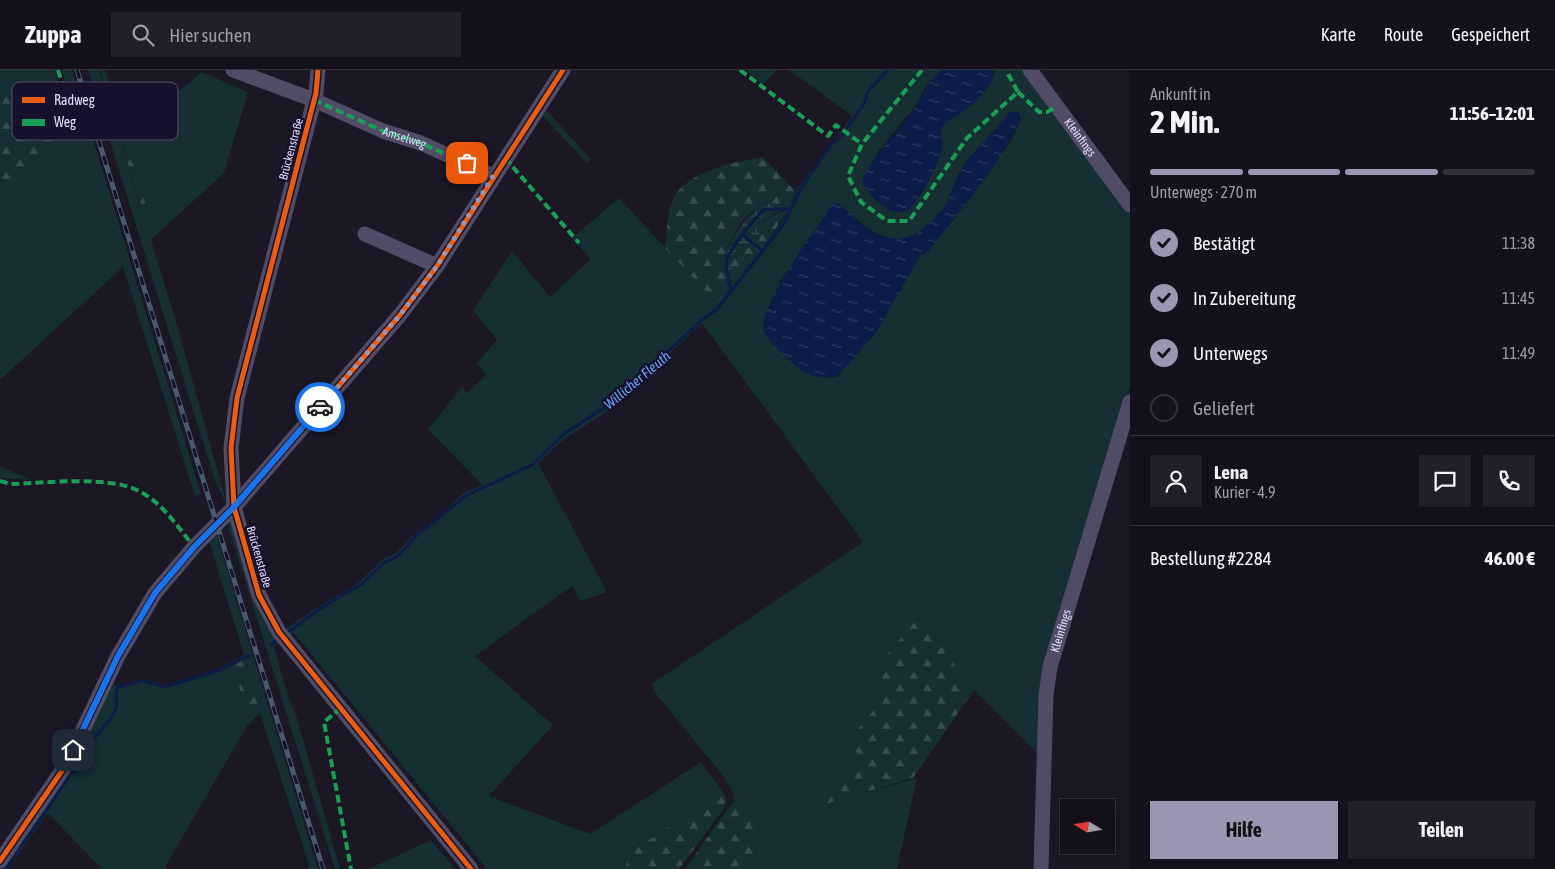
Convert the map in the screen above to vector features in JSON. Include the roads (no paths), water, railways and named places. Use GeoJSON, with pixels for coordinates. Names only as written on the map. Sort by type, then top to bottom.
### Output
{"type":"FeatureCollection","features":[{"type":"Feature","properties":{"kind":"street","name":"Amselweg"},"geometry":{"type":"LineString","coordinates":[[233,70],[314,100],[383,131],[421,144],[493,176]]}},
{"type":"Feature","properties":{"kind":"street","name":"Brückenstraße"},"geometry":{"type":"LineString","coordinates":[[318,70],[314,100],[237,398],[231,448],[234,507],[259,595],[279,632],[472,869]]}},
{"type":"Feature","properties":{"kind":"street"},"geometry":{"type":"LineString","coordinates":[[0,861],[66,765],[118,656],[155,593],[194,547],[234,507],[400,315],[437,266],[493,176],[563,70]]}},
{"type":"Feature","properties":{"kind":"street","name":"Kleinfings"},"geometry":{"type":"LineString","coordinates":[[1030,70],[1130,205]]}},
{"type":"Feature","properties":{"kind":"street"},"geometry":{"type":"LineString","coordinates":[[365,234],[437,266]]}},
{"type":"Feature","properties":{"kind":"street","name":"Kleinfings"},"geometry":{"type":"LineString","coordinates":[[1041,869],[1046,696],[1050,667],[1130,402]]}},
{"type":"Feature","properties":{"kind":"water"},"geometry":{"type":"Polygon","coordinates":[[[942,70],[994,70],[994,75],[988,87],[977,100],[943,126],[941,132],[941,154],[927,184],[915,203],[901,212],[893,211],[878,202],[862,181],[873,160],[911,114],[930,82],[942,70]]]}},
{"type":"Feature","properties":{"kind":"water"},"geometry":{"type":"Polygon","coordinates":[[[1009,112],[1019,112],[1021,119],[1012,137],[978,187],[929,251],[921,254],[875,334],[837,377],[814,376],[798,368],[768,339],[764,331],[764,319],[790,267],[833,203],[839,203],[860,222],[882,236],[905,238],[917,233],[943,209],[962,168],[1009,112]]]}},
{"type":"Feature","properties":{"kind":"waterway","name":"Willicher Fleuth"},"geometry":{"type":"LineString","coordinates":[[288,632],[327,604],[361,585],[385,562],[398,556],[416,536],[467,495],[532,465],[565,433],[612,403],[702,320],[717,309],[784,224],[801,188],[830,146],[842,135],[864,104],[868,91],[888,70]]}},
{"type":"Feature","properties":{"kind":"waterway"},"geometry":{"type":"LineString","coordinates":[[731,291],[727,272],[727,260],[749,225],[765,209],[791,209]]}},
{"type":"Feature","properties":{"kind":"waterway"},"geometry":{"type":"LineString","coordinates":[[743,235],[762,251]]}},
{"type":"Feature","properties":{"kind":"waterway","name":"Willicher Fleuth"},"geometry":{"type":"LineString","coordinates":[[271,645],[276,641]]}},
{"type":"Feature","properties":{"kind":"waterway","name":"Willicher Fleuth"},"geometry":{"type":"LineString","coordinates":[[6,869],[90,744],[112,717],[116,707],[118,687],[143,681],[165,687],[217,671],[250,655]]}},
{"type":"Feature","properties":{"kind":"railway"},"geometry":{"type":"LineString","coordinates":[[77,70],[81,82]]}},
{"type":"Feature","properties":{"kind":"railway"},"geometry":{"type":"LineString","coordinates":[[99,140],[323,869]]}}]}
